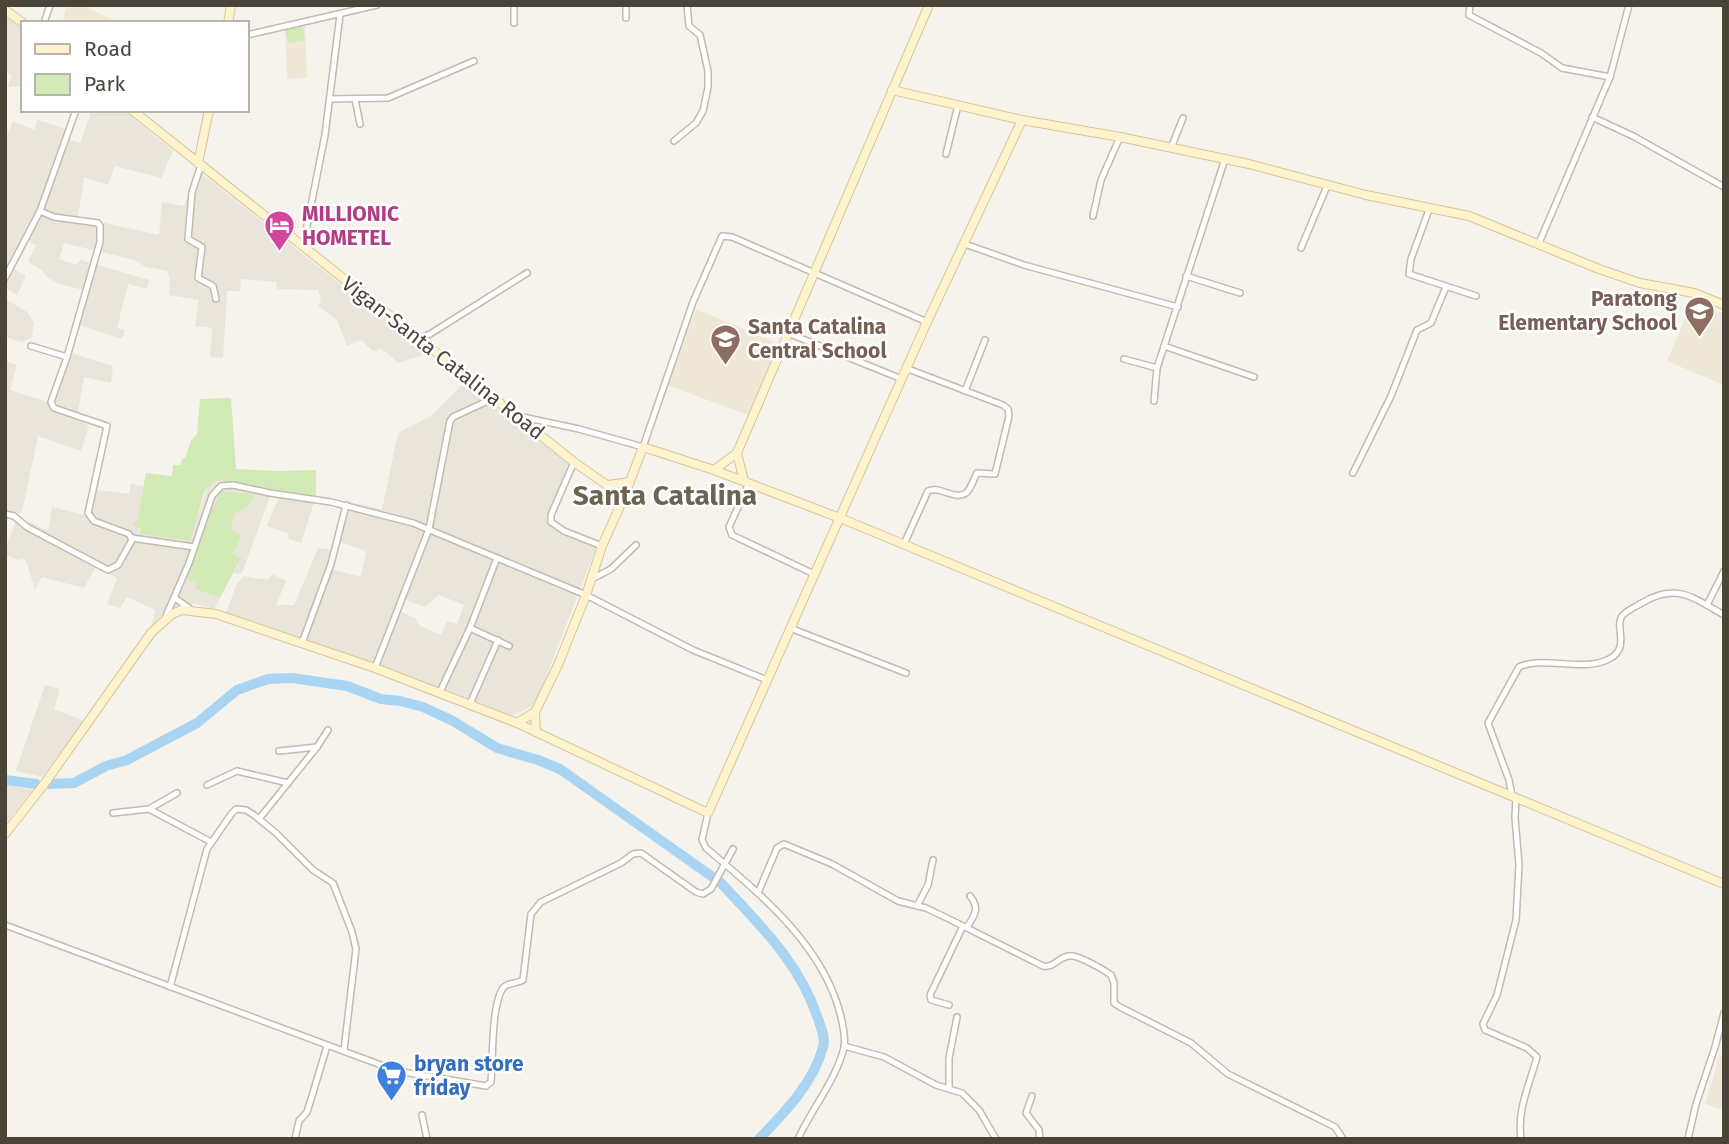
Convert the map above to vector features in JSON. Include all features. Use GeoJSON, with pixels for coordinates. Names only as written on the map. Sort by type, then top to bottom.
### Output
{"type":"FeatureCollection","features":[{"type":"Feature","properties":{"kind":"street"},"geometry":{"type":"LineString","coordinates":[[348,12],[351,5]]}},
{"type":"Feature","properties":{"kind":"street"},"geometry":{"type":"LineString","coordinates":[[248,35],[377,5]]}},
{"type":"Feature","properties":{"kind":"street"},"geometry":{"type":"LineString","coordinates":[[514,5],[514,23]]}},
{"type":"Feature","properties":{"kind":"street"},"geometry":{"type":"LineString","coordinates":[[626,5],[626,18]]}},
{"type":"Feature","properties":{"kind":"street"},"geometry":{"type":"LineString","coordinates":[[674,141],[696,122],[703,111],[708,87],[708,71],[700,35],[688,24],[687,5]]}},
{"type":"Feature","properties":{"kind":"street"},"geometry":{"type":"LineString","coordinates":[[714,470],[737,453],[929,5]]}},
{"type":"Feature","properties":{"kind":"street"},"geometry":{"type":"LineString","coordinates":[[1470,5],[1470,16],[1541,53],[1559,66],[1610,77]]}},
{"type":"Feature","properties":{"kind":"street"},"geometry":{"type":"LineString","coordinates":[[1539,243],[1610,77],[1629,5]]}},
{"type":"Feature","properties":{"kind":"street"},"geometry":{"type":"LineString","coordinates":[[5,9],[21,21]]}},
{"type":"Feature","properties":{"kind":"street"},"geometry":{"type":"LineString","coordinates":[[303,247],[319,172],[340,15]]}},
{"type":"Feature","properties":{"kind":"street"},"geometry":{"type":"LineString","coordinates":[[330,99],[377,99],[394,96],[474,61]]}},
{"type":"Feature","properties":{"kind":"street"},"geometry":{"type":"LineString","coordinates":[[892,90],[1022,120],[1121,136],[1225,159],[1327,186],[1483,220],[1599,269],[1640,283],[1690,291],[1724,305]]}},
{"type":"Feature","properties":{"kind":"street"},"geometry":{"type":"LineString","coordinates":[[355,99],[360,124]]}},
{"type":"Feature","properties":{"kind":"street"},"geometry":{"type":"LineString","coordinates":[[946,154],[958,105]]}},
{"type":"Feature","properties":{"kind":"street"},"geometry":{"type":"LineString","coordinates":[[5,278],[40,211],[74,112]]}},
{"type":"Feature","properties":{"kind":"street","name":"Vigan-Santa Catalina Road"},"geometry":{"type":"LineString","coordinates":[[134,112],[574,462],[624,497]]}},
{"type":"Feature","properties":{"kind":"street"},"geometry":{"type":"LineString","coordinates":[[209,112],[192,192],[188,239],[202,247],[198,278],[213,286],[216,299]]}},
{"type":"Feature","properties":{"kind":"street"},"geometry":{"type":"LineString","coordinates":[[1592,117],[1633,136],[1724,187]]}},
{"type":"Feature","properties":{"kind":"street"},"geometry":{"type":"LineString","coordinates":[[1171,148],[1182,118]]}},
{"type":"Feature","properties":{"kind":"street"},"geometry":{"type":"LineString","coordinates":[[798,1139],[827,1089],[844,1046],[839,1011],[830,986],[793,929],[758,893],[706,848],[702,840],[708,813],[814,574],[1022,120]]}},
{"type":"Feature","properties":{"kind":"street"},"geometry":{"type":"LineString","coordinates":[[1093,216],[1101,180],[1121,136]]}},
{"type":"Feature","properties":{"kind":"street"},"geometry":{"type":"LineString","coordinates":[[1154,401],[1157,368],[1225,159]]}},
{"type":"Feature","properties":{"kind":"street"},"geometry":{"type":"LineString","coordinates":[[1301,248],[1327,186]]}},
{"type":"Feature","properties":{"kind":"street"},"geometry":{"type":"LineString","coordinates":[[1430,207],[1411,259],[1409,274],[1476,296]]}},
{"type":"Feature","properties":{"kind":"street"},"geometry":{"type":"LineString","coordinates":[[40,211],[54,217],[98,223],[100,226],[100,243],[51,404],[54,408],[107,426],[89,516],[94,521],[130,534],[132,538],[194,547]]}},
{"type":"Feature","properties":{"kind":"street"},"geometry":{"type":"LineString","coordinates":[[536,732],[535,712],[558,666],[586,595],[602,546],[643,447],[693,302],[722,236],[732,237],[928,322]]}},
{"type":"Feature","properties":{"kind":"street"},"geometry":{"type":"LineString","coordinates":[[965,244],[1024,265],[1178,307]]}},
{"type":"Feature","properties":{"kind":"street"},"geometry":{"type":"LineString","coordinates":[[419,339],[527,273]]}},
{"type":"Feature","properties":{"kind":"street"},"geometry":{"type":"LineString","coordinates":[[1186,276],[1240,293]]}},
{"type":"Feature","properties":{"kind":"street"},"geometry":{"type":"LineString","coordinates":[[1353,473],[1391,397],[1418,330],[1431,324],[1446,287]]}},
{"type":"Feature","properties":{"kind":"street"},"geometry":{"type":"LineString","coordinates":[[790,334],[902,379]]}},
{"type":"Feature","properties":{"kind":"street"},"geometry":{"type":"LineString","coordinates":[[965,391],[985,340]]}},
{"type":"Feature","properties":{"kind":"street"},"geometry":{"type":"LineString","coordinates":[[31,346],[67,357]]}},
{"type":"Feature","properties":{"kind":"street"},"geometry":{"type":"LineString","coordinates":[[1164,346],[1254,377]]}},
{"type":"Feature","properties":{"kind":"street"},"geometry":{"type":"LineString","coordinates":[[1124,359],[1157,368]]}},
{"type":"Feature","properties":{"kind":"street"},"geometry":{"type":"LineString","coordinates":[[904,544],[928,491],[935,488],[943,492],[962,494],[968,491],[977,473],[996,474],[1009,411],[1003,405],[908,369]]}},
{"type":"Feature","properties":{"kind":"street"},"geometry":{"type":"LineString","coordinates":[[375,668],[429,529],[450,421],[453,417],[494,398]]}},
{"type":"Feature","properties":{"kind":"street"},"geometry":{"type":"LineString","coordinates":[[516,416],[579,429],[643,447],[714,470],[840,518],[1724,884]]}},
{"type":"Feature","properties":{"kind":"street"},"geometry":{"type":"LineString","coordinates":[[737,453],[747,482],[729,527],[732,535],[814,574]]}},
{"type":"Feature","properties":{"kind":"street"},"geometry":{"type":"LineString","coordinates":[[574,462],[551,515],[551,522],[564,531],[602,546]]}},
{"type":"Feature","properties":{"kind":"street"},"geometry":{"type":"LineString","coordinates":[[608,485],[630,482]]}},
{"type":"Feature","properties":{"kind":"street"},"geometry":{"type":"LineString","coordinates":[[165,619],[212,496],[221,486],[233,485],[346,505],[429,529],[586,595],[693,650],[767,680]]}},
{"type":"Feature","properties":{"kind":"street"},"geometry":{"type":"LineString","coordinates":[[302,643],[331,564],[346,505]]}},
{"type":"Feature","properties":{"kind":"street"},"geometry":{"type":"LineString","coordinates":[[5,514],[14,516],[27,527],[108,570],[118,565],[132,538]]}},
{"type":"Feature","properties":{"kind":"street"},"geometry":{"type":"LineString","coordinates":[[592,579],[611,569],[636,545]]}},
{"type":"Feature","properties":{"kind":"street"},"geometry":{"type":"LineString","coordinates":[[439,694],[470,628],[497,558]]}},
{"type":"Feature","properties":{"kind":"street"},"geometry":{"type":"LineString","coordinates":[[1707,605],[1724,571]]}},
{"type":"Feature","properties":{"kind":"street"},"geometry":{"type":"LineString","coordinates":[[1521,1139],[1521,1107],[1536,1056],[1527,1048],[1485,1030],[1483,1024],[1499,987],[1516,920],[1519,865],[1514,797],[1488,723],[1519,667],[1607,660],[1614,656],[1621,643],[1621,617],[1649,598],[1678,592],[1696,598],[1724,615]]}},
{"type":"Feature","properties":{"kind":"street"},"geometry":{"type":"LineString","coordinates":[[174,598],[193,611]]}},
{"type":"Feature","properties":{"kind":"street"},"geometry":{"type":"LineString","coordinates":[[5,834],[45,783],[151,633],[165,619],[182,610],[216,614],[375,668],[470,704],[517,723],[708,813]]}},
{"type":"Feature","properties":{"kind":"street"},"geometry":{"type":"LineString","coordinates":[[470,628],[509,646]]}},
{"type":"Feature","properties":{"kind":"street"},"geometry":{"type":"LineString","coordinates":[[790,628],[906,673]]}},
{"type":"Feature","properties":{"kind":"street"},"geometry":{"type":"LineString","coordinates":[[470,704],[498,640]]}},
{"type":"Feature","properties":{"kind":"street"},"geometry":{"type":"LineString","coordinates":[[517,723],[535,712]]}},
{"type":"Feature","properties":{"kind":"street"},"geometry":{"type":"LineString","coordinates":[[259,819],[328,730]]}},
{"type":"Feature","properties":{"kind":"street"},"geometry":{"type":"LineString","coordinates":[[279,751],[317,747]]}},
{"type":"Feature","properties":{"kind":"street"},"geometry":{"type":"LineString","coordinates":[[207,785],[237,771],[288,783]]}},
{"type":"Feature","properties":{"kind":"street"},"geometry":{"type":"LineString","coordinates":[[113,813],[149,809],[177,793]]}},
{"type":"Feature","properties":{"kind":"street"},"geometry":{"type":"LineString","coordinates":[[149,809],[211,842]]}},
{"type":"Feature","properties":{"kind":"street"},"geometry":{"type":"LineString","coordinates":[[170,988],[180,958],[203,861],[211,842],[236,809],[246,810],[313,870],[332,880],[356,949],[344,1050]]}},
{"type":"Feature","properties":{"kind":"street"},"geometry":{"type":"LineString","coordinates":[[758,893],[777,848],[784,844],[832,864],[898,901],[931,910],[965,926],[1042,966],[1054,965],[1073,956],[1114,978],[1114,1003],[1191,1043],[1228,1074],[1251,1083],[1335,1127],[1343,1139]]}},
{"type":"Feature","properties":{"kind":"street"},"geometry":{"type":"LineString","coordinates":[[5,925],[408,1074],[490,1084],[494,1030],[502,992],[506,985],[523,980],[531,914],[541,902],[638,853],[644,854],[696,892],[703,894],[711,889],[733,849]]}},
{"type":"Feature","properties":{"kind":"street"},"geometry":{"type":"LineString","coordinates":[[917,906],[931,875],[933,859]]}},
{"type":"Feature","properties":{"kind":"street"},"geometry":{"type":"LineString","coordinates":[[949,1005],[931,1000],[930,995],[977,908],[970,896]]}},
{"type":"Feature","properties":{"kind":"street"},"geometry":{"type":"LineString","coordinates":[[1688,1139],[1724,1013]]}},
{"type":"Feature","properties":{"kind":"street"},"geometry":{"type":"LineString","coordinates":[[949,1088],[949,1058],[957,1017]]}},
{"type":"Feature","properties":{"kind":"street"},"geometry":{"type":"LineString","coordinates":[[295,1139],[299,1121],[310,1104],[327,1046]]}},
{"type":"Feature","properties":{"kind":"street"},"geometry":{"type":"LineString","coordinates":[[844,1046],[879,1055],[936,1085],[949,1088],[970,1099],[989,1124],[996,1139]]}},
{"type":"Feature","properties":{"kind":"street"},"geometry":{"type":"LineString","coordinates":[[1032,1096],[1026,1112],[1039,1130],[1040,1139]]}},
{"type":"Feature","properties":{"kind":"street"},"geometry":{"type":"LineString","coordinates":[[422,1115],[427,1139]]}},
{"type":"Feature","properties":{"kind":"shaded area"},"geometry":{"type":"Polygon","coordinates":[[[67,5],[82,5],[116,21],[63,21],[67,5]]]}},
{"type":"Feature","properties":{"kind":"shaded area"},"geometry":{"type":"Polygon","coordinates":[[[5,16],[21,28],[21,86],[8,87],[12,75],[5,71],[5,16]]]}},
{"type":"Feature","properties":{"kind":"shaded area"},"geometry":{"type":"Polygon","coordinates":[[[305,25],[307,78],[287,79],[285,28],[305,25]]]}},
{"type":"Feature","properties":{"kind":"shaded area"},"geometry":{"type":"Polygon","coordinates":[[[91,112],[125,112],[173,151],[161,178],[115,166],[108,185],[84,177],[78,217],[159,235],[162,202],[184,206],[196,169],[425,354],[398,363],[381,348],[374,352],[361,340],[347,346],[337,320],[318,306],[321,300],[318,290],[277,289],[276,282],[241,279],[240,291],[227,291],[223,358],[210,357],[212,328],[195,326],[199,300],[169,295],[170,280],[167,271],[64,243],[59,259],[76,265],[81,260],[149,280],[147,289],[128,284],[117,328],[125,330],[122,339],[73,323],[83,290],[57,283],[28,262],[36,245],[28,241],[14,269],[26,276],[17,295],[5,288],[5,140],[13,121],[34,130],[38,120],[72,131],[70,140],[80,143],[91,112]]]}},
{"type":"Feature","properties":{"kind":"shaded area"},"geometry":{"type":"Polygon","coordinates":[[[5,299],[27,312],[34,323],[32,337],[22,342],[5,337],[5,299]]]}},
{"type":"Feature","properties":{"kind":"shaded area","name":"Paratong Elementary School"},"geometry":{"type":"Polygon","coordinates":[[[1693,301],[1724,314],[1724,385],[1667,361],[1693,301]]]}},
{"type":"Feature","properties":{"kind":"shaded area","name":"Santa Catalina Central School"},"geometry":{"type":"Polygon","coordinates":[[[696,309],[784,346],[753,417],[667,385],[696,309]]]}},
{"type":"Feature","properties":{"kind":"shaded area"},"geometry":{"type":"Polygon","coordinates":[[[70,353],[113,366],[111,383],[84,377],[77,419],[89,425],[81,451],[38,436],[22,512],[13,517],[5,516],[5,361],[17,365],[10,390],[48,402],[70,353]]]}},
{"type":"Feature","properties":{"kind":"shaded area"},"geometry":{"type":"Polygon","coordinates":[[[464,383],[569,463],[546,518],[575,539],[596,548],[536,703],[521,712],[498,714],[226,613],[237,583],[244,576],[268,580],[272,574],[286,581],[276,605],[294,605],[318,548],[331,550],[327,568],[361,577],[366,551],[335,540],[344,501],[382,509],[400,432],[431,416],[464,383]],[[439,595],[425,607],[406,600],[401,612],[415,618],[420,626],[441,635],[447,621],[457,624],[464,605],[439,595]]]}},
{"type":"Feature","properties":{"kind":"shaded area"},"geometry":{"type":"Polygon","coordinates":[[[212,482],[316,496],[301,543],[289,539],[288,533],[267,526],[278,499],[270,497],[242,573],[239,574],[233,573],[238,566],[233,554],[242,534],[230,530],[234,515],[249,506],[254,494],[222,491],[186,578],[197,582],[197,589],[220,598],[214,609],[194,604],[178,607],[159,618],[151,628],[155,610],[127,597],[120,608],[107,604],[117,578],[96,567],[84,588],[42,577],[35,589],[26,561],[5,554],[16,522],[30,522],[48,531],[52,507],[85,515],[90,489],[129,494],[131,483],[144,487],[137,521],[140,534],[189,541],[208,486],[212,482]]]}},
{"type":"Feature","properties":{"kind":"shaded area"},"geometry":{"type":"Polygon","coordinates":[[[45,685],[60,689],[54,709],[84,721],[42,777],[16,771],[45,685]]]}},
{"type":"Feature","properties":{"kind":"shaded area"},"geometry":{"type":"Polygon","coordinates":[[[5,785],[33,790],[5,824],[5,785]]]}},
{"type":"Feature","properties":{"kind":"shaded area"},"geometry":{"type":"Polygon","coordinates":[[[1720,1055],[1724,1057],[1724,1110],[1705,1104],[1720,1055]]]}},
{"type":"Feature","properties":{"kind":"green space"},"geometry":{"type":"Polygon","coordinates":[[[302,25],[305,40],[288,43],[285,29],[302,25]]]}},
{"type":"Feature","properties":{"kind":"green space"},"geometry":{"type":"Polygon","coordinates":[[[231,398],[236,469],[316,470],[316,496],[212,482],[204,493],[190,541],[140,534],[140,528],[133,526],[134,521],[137,521],[146,473],[172,476],[173,465],[181,465],[191,441],[197,434],[200,399],[231,398]]]}},
{"type":"Feature","properties":{"kind":"green space"},"geometry":{"type":"Polygon","coordinates":[[[222,491],[255,494],[249,506],[234,515],[231,530],[242,534],[233,554],[241,558],[220,598],[196,589],[197,582],[186,578],[211,511],[222,491]]]}},
{"type":"Feature","properties":{"kind":"waterway"},"geometry":{"type":"LineString","coordinates":[[49,784],[74,783],[106,766],[127,760],[197,723],[237,690],[268,679],[292,678],[347,686],[381,699],[423,707],[453,721],[497,748],[560,769],[714,878]]}},
{"type":"Feature","properties":{"kind":"waterway"},"geometry":{"type":"LineString","coordinates":[[5,780],[36,784]]}},
{"type":"Feature","properties":{"kind":"waterway"},"geometry":{"type":"LineString","coordinates":[[720,882],[763,928],[800,978],[823,1035],[824,1043],[818,1060],[805,1085],[759,1139]]}},
{"type":"Feature","properties":{"kind":"place","name":"MILLIONIC HOMETEL"},"geometry":{"type":"Point","coordinates":[279,253]}},
{"type":"Feature","properties":{"kind":"place","name":"Paratong Elementary School"},"geometry":{"type":"Point","coordinates":[1700,338]}},
{"type":"Feature","properties":{"kind":"place","name":"Santa Catalina Central School"},"geometry":{"type":"Point","coordinates":[725,366]}},
{"type":"Feature","properties":{"kind":"place","name":"bryan store friday"},"geometry":{"type":"Point","coordinates":[391,1103]}},
{"type":"Feature","properties":{"kind":"district","name":"Santa Catalina"},"geometry":{"type":"Point","coordinates":[665,495]}}]}
